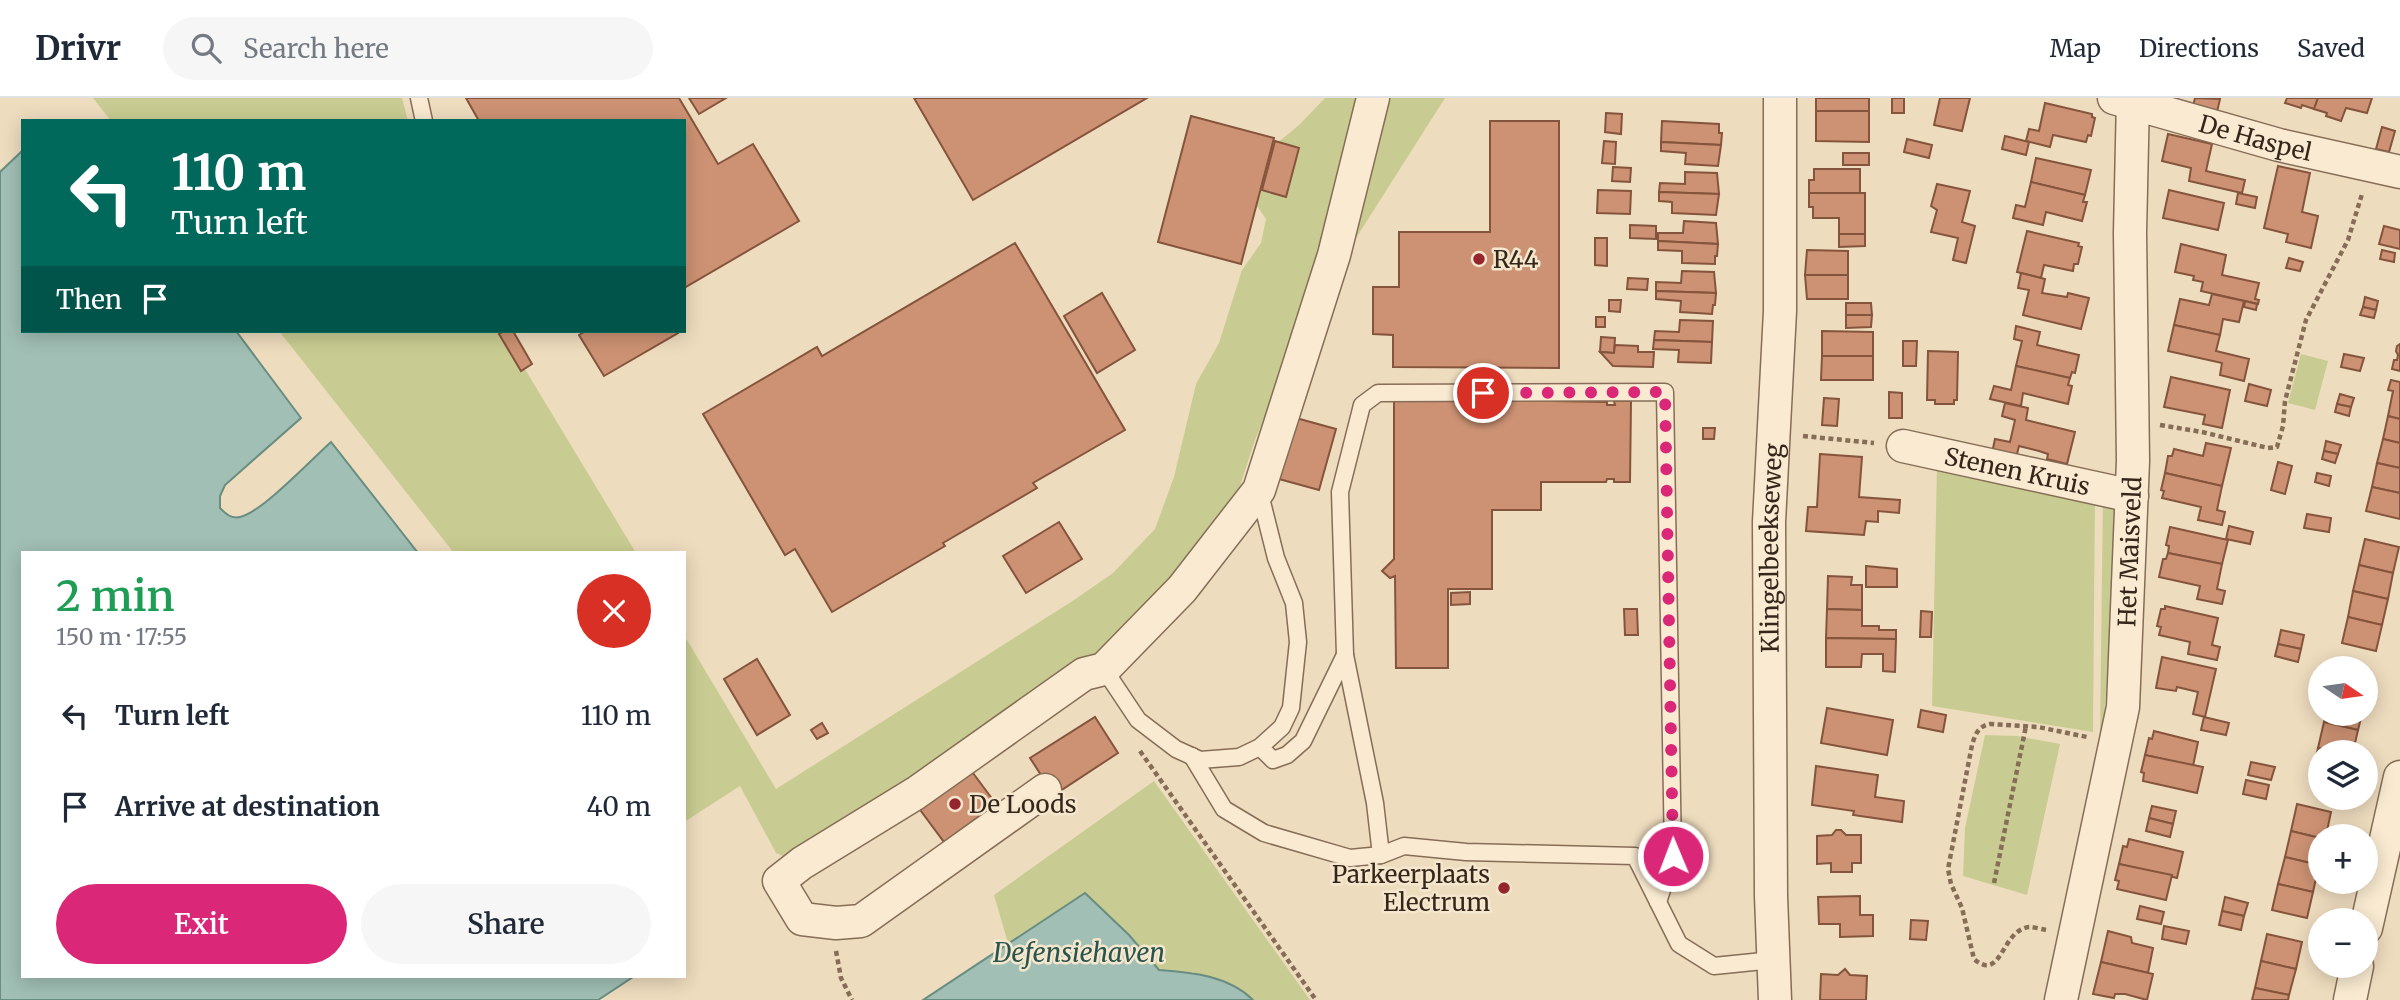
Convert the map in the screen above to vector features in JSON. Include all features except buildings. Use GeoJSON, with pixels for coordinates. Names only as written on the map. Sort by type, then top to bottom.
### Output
{"type":"FeatureCollection","features":[{"type":"Feature","properties":{"kind":"street"},"geometry":{"type":"LineString","coordinates":[[1045,790],[861,921],[836,923],[802,919],[779,881],[802,863],[916,793],[1084,674],[1104,669],[1182,589],[1259,490],[1334,255],[1373,98]]}},
{"type":"Feature","properties":{"kind":"street","name":"Klingelbeekseweg"},"geometry":{"type":"LineString","coordinates":[[1775,1000],[1769,522],[1780,311],[1780,98]]}},
{"type":"Feature","properties":{"kind":"street","name":"De Haspel"},"geometry":{"type":"LineString","coordinates":[[2126,100],[2279,145],[2385,169]]}},
{"type":"Feature","properties":{"kind":"street","name":"Het Maisveld"},"geometry":{"type":"LineString","coordinates":[[2060,1000],[2123,707],[2133,421],[2126,100]]}},
{"type":"Feature","properties":{"kind":"street","name":"Stenen Kruis"},"geometry":{"type":"LineString","coordinates":[[1903,446],[2132,496]]}},
{"type":"Feature","properties":{"kind":"street"},"geometry":{"type":"LineString","coordinates":[[2371,908],[2400,777]]}},
{"type":"Feature","properties":{"kind":"street"},"geometry":{"type":"LineString","coordinates":[[2350,1000],[2355,978]]}},
{"type":"Feature","properties":{"kind":"lane"},"geometry":{"type":"LineString","coordinates":[[419,98],[424,119]]}},
{"type":"Feature","properties":{"kind":"lane"},"geometry":{"type":"LineString","coordinates":[[1381,855],[1375,803],[1345,654],[1340,492],[1362,405],[1378,393],[1665,392],[1673,856],[1658,902]]}},
{"type":"Feature","properties":{"kind":"lane"},"geometry":{"type":"LineString","coordinates":[[1104,669],[1138,720],[1176,749],[1200,760],[1239,757],[1260,747],[1282,727],[1292,708],[1298,642],[1294,603],[1276,558],[1259,490]]}},
{"type":"Feature","properties":{"kind":"lane"},"geometry":{"type":"LineString","coordinates":[[1260,747],[1273,760],[1287,755],[1303,741],[1345,654]]}},
{"type":"Feature","properties":{"kind":"lane"},"geometry":{"type":"LineString","coordinates":[[1192,756],[1224,808],[1264,833],[1350,858],[1381,855],[1404,846],[1466,852],[1635,856],[1679,944],[1714,965],[1773,960]]}},
{"type":"Feature","properties":{"kind":"path"},"geometry":{"type":"LineString","coordinates":[[2133,421],[2187,429],[2268,448],[2277,447],[2283,426],[2285,401],[2306,320],[2385,169]]}},
{"type":"Feature","properties":{"kind":"path"},"geometry":{"type":"LineString","coordinates":[[1773,433],[1903,446]]}},
{"type":"Feature","properties":{"kind":"path"},"geometry":{"type":"LineString","coordinates":[[2029,927],[2012,935],[1999,960],[1992,965],[1980,964],[1974,959],[1962,908],[1951,884],[1948,869],[1976,734],[1983,725],[2025,726],[2077,734],[2115,744]]}},
{"type":"Feature","properties":{"kind":"path"},"geometry":{"type":"LineString","coordinates":[[1994,883],[2025,726]]}},
{"type":"Feature","properties":{"kind":"path"},"geometry":{"type":"LineString","coordinates":[[1132,741],[1316,1000]]}},
{"type":"Feature","properties":{"kind":"path"},"geometry":{"type":"LineString","coordinates":[[836,923],[835,947],[841,978],[852,1000]]}},
{"type":"Feature","properties":{"kind":"green space"},"geometry":{"type":"Polygon","coordinates":[[[93,98],[402,98],[407,119],[109,119],[93,98]]]}},
{"type":"Feature","properties":{"kind":"green space"},"geometry":{"type":"Polygon","coordinates":[[[1325,98],[1363,98],[1314,298],[1255,440],[1237,495],[1117,646],[791,860],[776,853],[740,786],[686,821],[686,638],[776,789],[1071,602],[1113,573],[1155,529],[1174,477],[1196,384],[1219,343],[1242,270],[1261,243],[1266,219],[1252,199],[1265,153],[1299,125],[1325,98]]]}},
{"type":"Feature","properties":{"kind":"green space"},"geometry":{"type":"Polygon","coordinates":[[[1381,98],[1445,98],[1344,257],[1381,98]]]}},
{"type":"Feature","properties":{"kind":"green space"},"geometry":{"type":"Polygon","coordinates":[[[281,333],[503,333],[635,551],[452,551],[281,333]]]}},
{"type":"Feature","properties":{"kind":"green space"},"geometry":{"type":"Polygon","coordinates":[[[2301,354],[2328,361],[2315,410],[2288,403],[2301,354]]]}},
{"type":"Feature","properties":{"kind":"green space"},"geometry":{"type":"Polygon","coordinates":[[[1937,465],[2095,493],[2093,732],[1932,706],[1937,465]]]}},
{"type":"Feature","properties":{"kind":"green space"},"geometry":{"type":"Polygon","coordinates":[[[2103,495],[2112,497],[2119,515],[2103,733],[2100,733],[2103,495]]]}},
{"type":"Feature","properties":{"kind":"green space"},"geometry":{"type":"Polygon","coordinates":[[[1985,735],[2017,736],[2060,744],[2027,895],[1963,876],[1965,828],[1985,735]]]}},
{"type":"Feature","properties":{"kind":"green space"},"geometry":{"type":"Polygon","coordinates":[[[1154,781],[1310,1000],[1253,1000],[1193,972],[1159,970],[1129,935],[1085,893],[1008,943],[994,895],[1154,781]]]}},
{"type":"Feature","properties":{"kind":"water"},"geometry":{"type":"Polygon","coordinates":[[[21,152],[21,333],[237,333],[301,418],[225,485],[220,496],[220,508],[227,514],[240,517],[261,506],[331,442],[416,551],[21,551],[21,978],[631,978],[598,1000],[0,1000],[0,172],[21,152]]]}},
{"type":"Feature","properties":{"kind":"water","name":"Defensiehaven"},"geometry":{"type":"Polygon","coordinates":[[[1085,893],[1129,935],[1159,970],[1197,974],[1221,980],[1233,985],[1253,1000],[923,1000],[1085,893]]]}},
{"type":"Feature","properties":{"kind":"place","name":"R44"},"geometry":{"type":"Point","coordinates":[1479,259]}},
{"type":"Feature","properties":{"kind":"place","name":"De Loods"},"geometry":{"type":"Point","coordinates":[955,804]}},
{"type":"Feature","properties":{"kind":"place","name":"Parkeerplaats Electrum"},"geometry":{"type":"Point","coordinates":[1504,888]}},
{"type":"Feature","properties":{"kind":"route"},"geometry":{"type":"LineString","coordinates":[[1483,393],[1665,392],[1673,856]]}}]}
